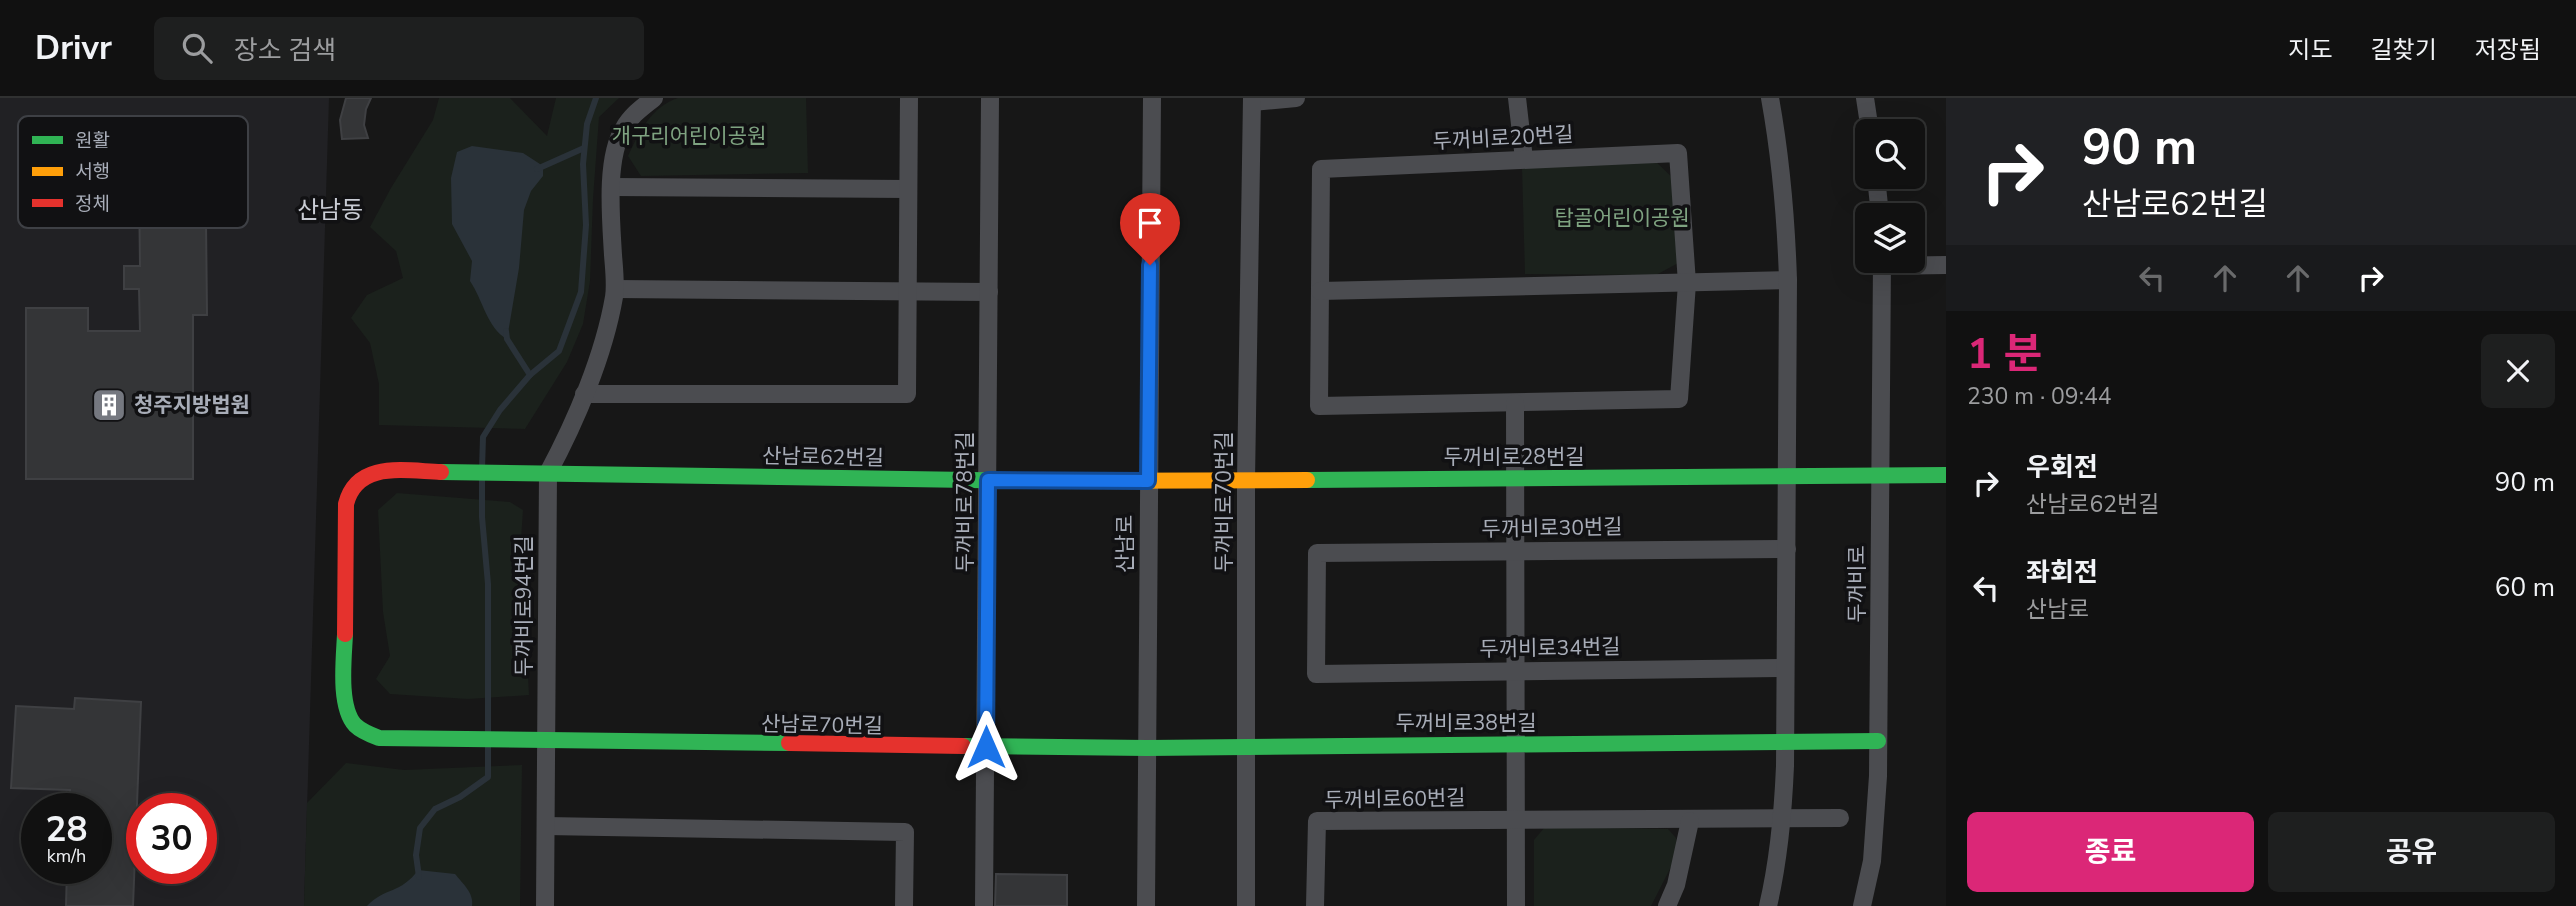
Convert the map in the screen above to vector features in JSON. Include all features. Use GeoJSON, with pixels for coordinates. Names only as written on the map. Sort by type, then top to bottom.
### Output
{"type":"FeatureCollection","features":[{"type":"Feature","properties":{"kind":"street","name":"두꺼비로94번길"},"geometry":{"type":"LineString","coordinates":[[545,906],[548,473],[566,439],[584,394],[605,332],[615,289],[611,228],[614,153],[623,129],[637,111],[654,98]]}},
{"type":"Feature","properties":{"kind":"street"},"geometry":{"type":"LineString","coordinates":[[584,394],[907,394],[909,98]]}},
{"type":"Feature","properties":{"kind":"street","name":"두꺼비로78번길"},"geometry":{"type":"LineString","coordinates":[[984,906],[990,98]]}},
{"type":"Feature","properties":{"kind":"street","name":"산남로"},"geometry":{"type":"LineString","coordinates":[[1146,906],[1152,98]]}},
{"type":"Feature","properties":{"kind":"street"},"geometry":{"type":"LineString","coordinates":[[1252,100],[1296,98]]}},
{"type":"Feature","properties":{"kind":"street"},"geometry":{"type":"LineString","coordinates":[[1517,98],[1524,159]]}},
{"type":"Feature","properties":{"kind":"street"},"geometry":{"type":"LineString","coordinates":[[1768,906],[1777,869],[1783,818],[1788,280],[1780,154],[1770,98]]}},
{"type":"Feature","properties":{"kind":"street"},"geometry":{"type":"LineString","coordinates":[[1865,98],[1868,119]]}},
{"type":"Feature","properties":{"kind":"street","name":"두꺼비로70번길"},"geometry":{"type":"LineString","coordinates":[[1246,906],[1246,480],[1252,100]]}},
{"type":"Feature","properties":{"kind":"street","name":"두꺼비로20번길"},"geometry":{"type":"LineString","coordinates":[[1678,153],[1686,283],[1679,399],[1319,406],[1321,169],[1678,153]]}},
{"type":"Feature","properties":{"kind":"street"},"geometry":{"type":"LineString","coordinates":[[612,187],[908,189]]}},
{"type":"Feature","properties":{"kind":"street"},"geometry":{"type":"LineString","coordinates":[[1925,264],[1946,265]]}},
{"type":"Feature","properties":{"kind":"street","name":"두꺼비로"},"geometry":{"type":"LineString","coordinates":[[1862,906],[1872,861],[1878,741],[1882,273]]}},
{"type":"Feature","properties":{"kind":"street"},"geometry":{"type":"LineString","coordinates":[[1320,291],[1788,280]]}},
{"type":"Feature","properties":{"kind":"street"},"geometry":{"type":"LineString","coordinates":[[615,289],[989,292]]}},
{"type":"Feature","properties":{"kind":"street"},"geometry":{"type":"LineString","coordinates":[[1515,402],[1516,906]]}},
{"type":"Feature","properties":{"kind":"street","name":"산남로70번길"},"geometry":{"type":"LineString","coordinates":[[401,471],[380,471],[363,475],[354,483],[345,504],[344,697],[350,720],[362,731],[379,738],[1147,748]]}},
{"type":"Feature","properties":{"kind":"street","name":"산남로62번길"},"geometry":{"type":"LineString","coordinates":[[401,471],[1148,481]]}},
{"type":"Feature","properties":{"kind":"street","name":"두꺼비로28번길"},"geometry":{"type":"LineString","coordinates":[[1148,481],[1946,475]]}},
{"type":"Feature","properties":{"kind":"street","name":"두꺼비로30번길"},"geometry":{"type":"LineString","coordinates":[[1316,674],[1317,553],[1787,549]]}},
{"type":"Feature","properties":{"kind":"street","name":"두꺼비로34번길"},"geometry":{"type":"LineString","coordinates":[[1316,674],[1785,668]]}},
{"type":"Feature","properties":{"kind":"street","name":"두꺼비로38번길"},"geometry":{"type":"LineString","coordinates":[[1147,748],[1878,741]]}},
{"type":"Feature","properties":{"kind":"street","name":"두꺼비로60번길"},"geometry":{"type":"LineString","coordinates":[[1315,906],[1317,821],[1690,821],[1840,818]]}},
{"type":"Feature","properties":{"kind":"street"},"geometry":{"type":"LineString","coordinates":[[1667,906],[1676,886],[1690,821]]}},
{"type":"Feature","properties":{"kind":"street"},"geometry":{"type":"LineString","coordinates":[[546,826],[905,832],[904,906]]}},
{"type":"Feature","properties":{"kind":"shaded area"},"geometry":{"type":"Polygon","coordinates":[[[0,98],[329,98],[304,906],[0,906],[0,98]]]}},
{"type":"Feature","properties":{"kind":"shaded area"},"geometry":{"type":"Polygon","coordinates":[[[472,146],[523,153],[543,166],[543,176],[531,191],[524,210],[519,268],[507,339],[490,321],[470,281],[472,261],[452,224],[451,178],[457,152],[472,146]]]}},
{"type":"Feature","properties":{"kind":"shaded area"},"geometry":{"type":"Polygon","coordinates":[[[418,870],[455,874],[470,893],[472,906],[367,906],[405,883],[418,870]]]}},
{"type":"Feature","properties":{"kind":"green space"},"geometry":{"type":"Polygon","coordinates":[[[439,98],[510,98],[547,136],[556,98],[619,98],[599,117],[590,281],[583,324],[567,362],[525,429],[379,425],[379,384],[370,343],[351,318],[367,295],[403,278],[396,251],[370,227],[433,120],[439,98]]]}},
{"type":"Feature","properties":{"kind":"green space","name":"개구리어린이공원"},"geometry":{"type":"Polygon","coordinates":[[[678,98],[806,98],[808,173],[641,176],[628,156],[632,147],[653,114],[660,107],[678,98]]]}},
{"type":"Feature","properties":{"kind":"green space","name":"탑골어린이공원"},"geometry":{"type":"Polygon","coordinates":[[[1654,160],[1675,180],[1682,261],[1656,275],[1525,274],[1522,168],[1654,160]]]}},
{"type":"Feature","properties":{"kind":"green space"},"geometry":{"type":"Polygon","coordinates":[[[397,493],[510,502],[523,510],[518,585],[529,695],[468,699],[390,694],[376,679],[390,656],[383,612],[378,510],[397,493]]]}},
{"type":"Feature","properties":{"kind":"green space"},"geometry":{"type":"Polygon","coordinates":[[[346,763],[404,770],[522,765],[520,906],[304,906],[307,803],[346,763]]]}},
{"type":"Feature","properties":{"kind":"green space"},"geometry":{"type":"Polygon","coordinates":[[[1545,827],[1668,829],[1676,838],[1678,853],[1651,906],[1534,906],[1534,840],[1545,827]]]}},
{"type":"Feature","properties":{"kind":"building"},"geometry":{"type":"Polygon","coordinates":[[[346,98],[371,98],[364,125],[368,138],[342,139],[340,120],[346,98]]]}},
{"type":"Feature","properties":{"kind":"building","name":"청주지방법원"},"geometry":{"type":"Polygon","coordinates":[[[140,228],[206,228],[207,315],[193,315],[193,479],[26,479],[26,308],[88,308],[88,331],[140,331],[139,289],[124,289],[124,266],[140,266],[140,228]]]}},
{"type":"Feature","properties":{"kind":"building"},"geometry":{"type":"Polygon","coordinates":[[[75,698],[141,702],[137,793],[126,793],[126,884],[134,884],[133,906],[66,906],[67,884],[112,884],[112,793],[11,788],[16,706],[74,709],[75,698]]]}},
{"type":"Feature","properties":{"kind":"building"},"geometry":{"type":"Polygon","coordinates":[[[996,874],[1067,875],[1067,906],[995,906],[996,874]]]}},
{"type":"Feature","properties":{"kind":"waterway"},"geometry":{"type":"LineString","coordinates":[[482,469],[483,437],[500,410],[530,375],[559,351],[581,292],[586,225],[583,164],[587,124],[596,98]]}},
{"type":"Feature","properties":{"kind":"waterway"},"geometry":{"type":"LineString","coordinates":[[537,169],[584,148]]}},
{"type":"Feature","properties":{"kind":"waterway"},"geometry":{"type":"LineString","coordinates":[[506,331],[507,339],[530,375]]}},
{"type":"Feature","properties":{"kind":"waterway"},"geometry":{"type":"LineString","coordinates":[[482,479],[482,517],[488,584],[488,734]]}},
{"type":"Feature","properties":{"kind":"waterway"},"geometry":{"type":"LineString","coordinates":[[419,877],[416,855],[420,828],[435,809],[460,797],[488,777],[488,745]]}},
{"type":"Feature","properties":{"kind":"traffic: fast"},"geometry":{"type":"LineString","coordinates":[[441,472],[1039,481]]}},
{"type":"Feature","properties":{"kind":"traffic: fast"},"geometry":{"type":"LineString","coordinates":[[1307,480],[1946,475]]}},
{"type":"Feature","properties":{"kind":"traffic: fast"},"geometry":{"type":"LineString","coordinates":[[345,634],[343,681],[346,706],[355,725],[379,738],[789,743]]}},
{"type":"Feature","properties":{"kind":"traffic: fast"},"geometry":{"type":"LineString","coordinates":[[963,746],[1147,748],[1878,741]]}},
{"type":"Feature","properties":{"kind":"traffic: slow"},"geometry":{"type":"LineString","coordinates":[[1039,481],[1307,480]]}},
{"type":"Feature","properties":{"kind":"traffic: jam"},"geometry":{"type":"LineString","coordinates":[[345,634],[346,504],[352,490],[361,480],[384,471],[441,472]]}},
{"type":"Feature","properties":{"kind":"traffic: jam"},"geometry":{"type":"LineString","coordinates":[[789,743],[963,746]]}},
{"type":"Feature","properties":{"kind":"place","name":"청주지방법원"},"geometry":{"type":"Point","coordinates":[109,405]}},
{"type":"Feature","properties":{"kind":"district","name":"산남동"},"geometry":{"type":"Point","coordinates":[330,210]}},
{"type":"Feature","properties":{"kind":"route"},"geometry":{"type":"LineString","coordinates":[[986,747],[988,480],[1148,481],[1150,265]]}}]}
